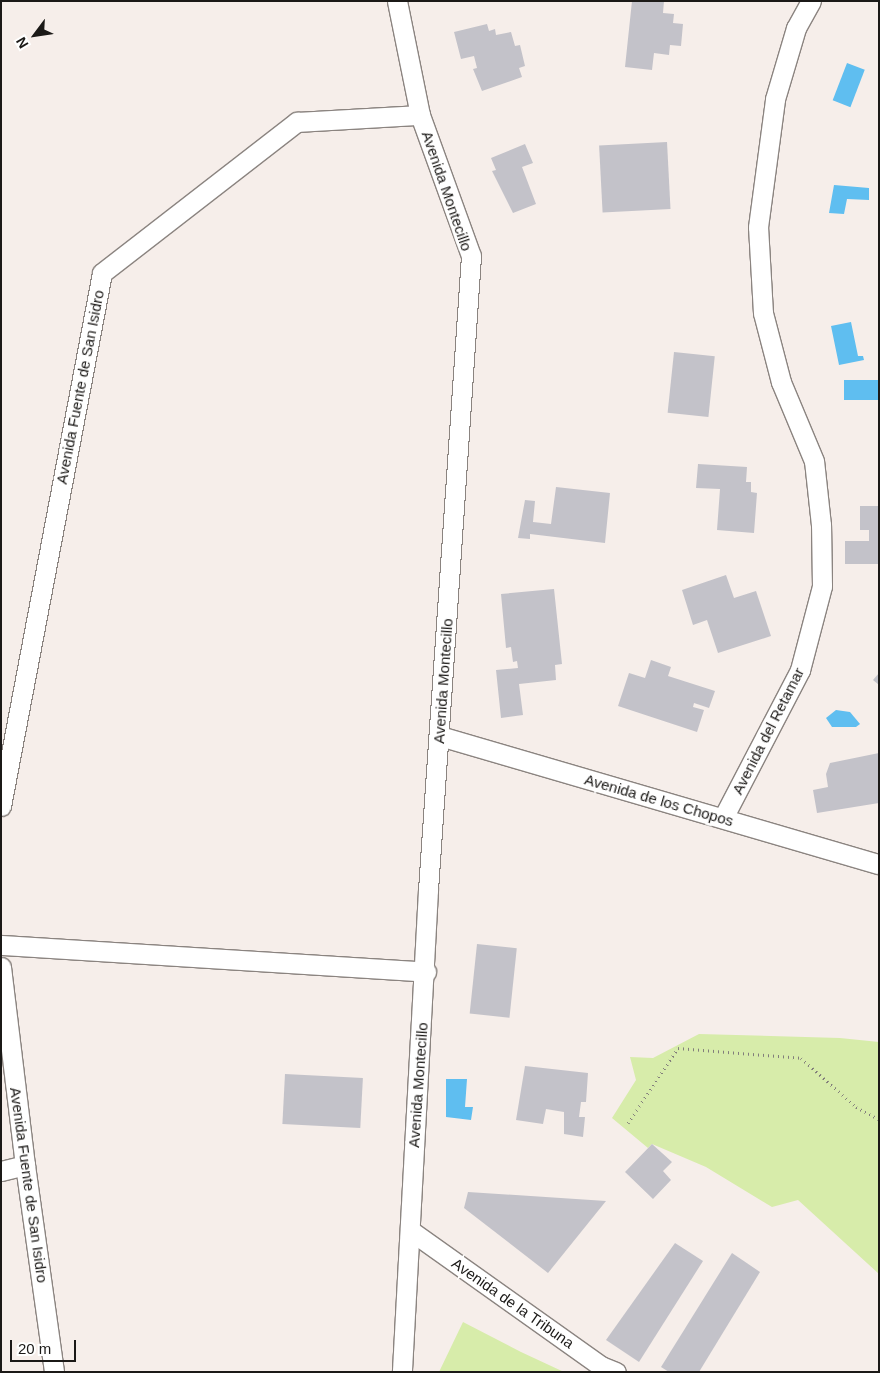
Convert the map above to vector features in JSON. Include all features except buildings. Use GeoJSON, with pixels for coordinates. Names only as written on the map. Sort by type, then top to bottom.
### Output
{"type":"FeatureCollection","features":[{"type":"Feature","properties":{"kind":"street","name":"Avenida Montecillo"},"geometry":{"type":"LineString","coordinates":[[398,1],[420,116],[471,256],[440,736],[428,890],[426,972],[413,1147],[411,1232],[402,1372]]}},
{"type":"Feature","properties":{"kind":"street","name":"Avenida del Retamar"},"geometry":{"type":"LineString","coordinates":[[723,818],[800,670],[822,586],[821,525],[814,461],[781,382],[763,313],[758,227],[775,99],[796,28],[811,1]]}},
{"type":"Feature","properties":{"kind":"street","name":"Avenida Fuente de San Isidro"},"geometry":{"type":"LineString","coordinates":[[1,806],[7,743],[102,273],[297,122],[420,116]]}},
{"type":"Feature","properties":{"kind":"street","name":"Avenida de los Chopos"},"geometry":{"type":"LineString","coordinates":[[440,736],[879,864]]}},
{"type":"Feature","properties":{"kind":"street"},"geometry":{"type":"LineString","coordinates":[[1,945],[426,972]]}},
{"type":"Feature","properties":{"kind":"street","name":"Avenida Fuente de San Isidro"},"geometry":{"type":"LineString","coordinates":[[1,968],[25,1165],[54,1372]]}},
{"type":"Feature","properties":{"kind":"street"},"geometry":{"type":"LineString","coordinates":[[1,1171],[25,1165]]}},
{"type":"Feature","properties":{"kind":"street","name":"Avenida de la Tribuna"},"geometry":{"type":"LineString","coordinates":[[411,1232],[601,1366],[616,1372]]}},
{"type":"Feature","properties":{"kind":"path"},"geometry":{"type":"LineString","coordinates":[[628,1123],[678,1048],[801,1058],[856,1107],[879,1119]]}},
{"type":"Feature","properties":{"kind":"green space"},"geometry":{"type":"Polygon","coordinates":[[[699,1034],[840,1038],[879,1042],[879,1274],[798,1200],[772,1207],[706,1167],[652,1144],[648,1148],[612,1118],[636,1080],[630,1057],[653,1058],[699,1034]]]}},
{"type":"Feature","properties":{"kind":"green space"},"geometry":{"type":"Polygon","coordinates":[[[463,1322],[521,1352],[564,1372],[439,1372],[463,1322]]]}},
{"type":"Feature","properties":{"kind":"water"},"geometry":{"type":"Polygon","coordinates":[[[847,63],[865,70],[850,107],[833,100],[847,63]]]}},
{"type":"Feature","properties":{"kind":"water"},"geometry":{"type":"Polygon","coordinates":[[[834,185],[869,188],[869,200],[847,199],[844,214],[829,213],[834,185]]]}},
{"type":"Feature","properties":{"kind":"water"},"geometry":{"type":"Polygon","coordinates":[[[851,322],[858,356],[863,356],[864,360],[839,365],[831,326],[851,322]]]}},
{"type":"Feature","properties":{"kind":"water"},"geometry":{"type":"Polygon","coordinates":[[[844,380],[879,380],[879,400],[844,400],[844,380]]]}},
{"type":"Feature","properties":{"kind":"water"},"geometry":{"type":"Polygon","coordinates":[[[836,710],[850,712],[860,724],[856,727],[832,727],[826,718],[836,710]]]}},
{"type":"Feature","properties":{"kind":"water"},"geometry":{"type":"Polygon","coordinates":[[[446,1079],[467,1079],[465,1107],[473,1107],[471,1120],[446,1117],[446,1079]]]}}]}
